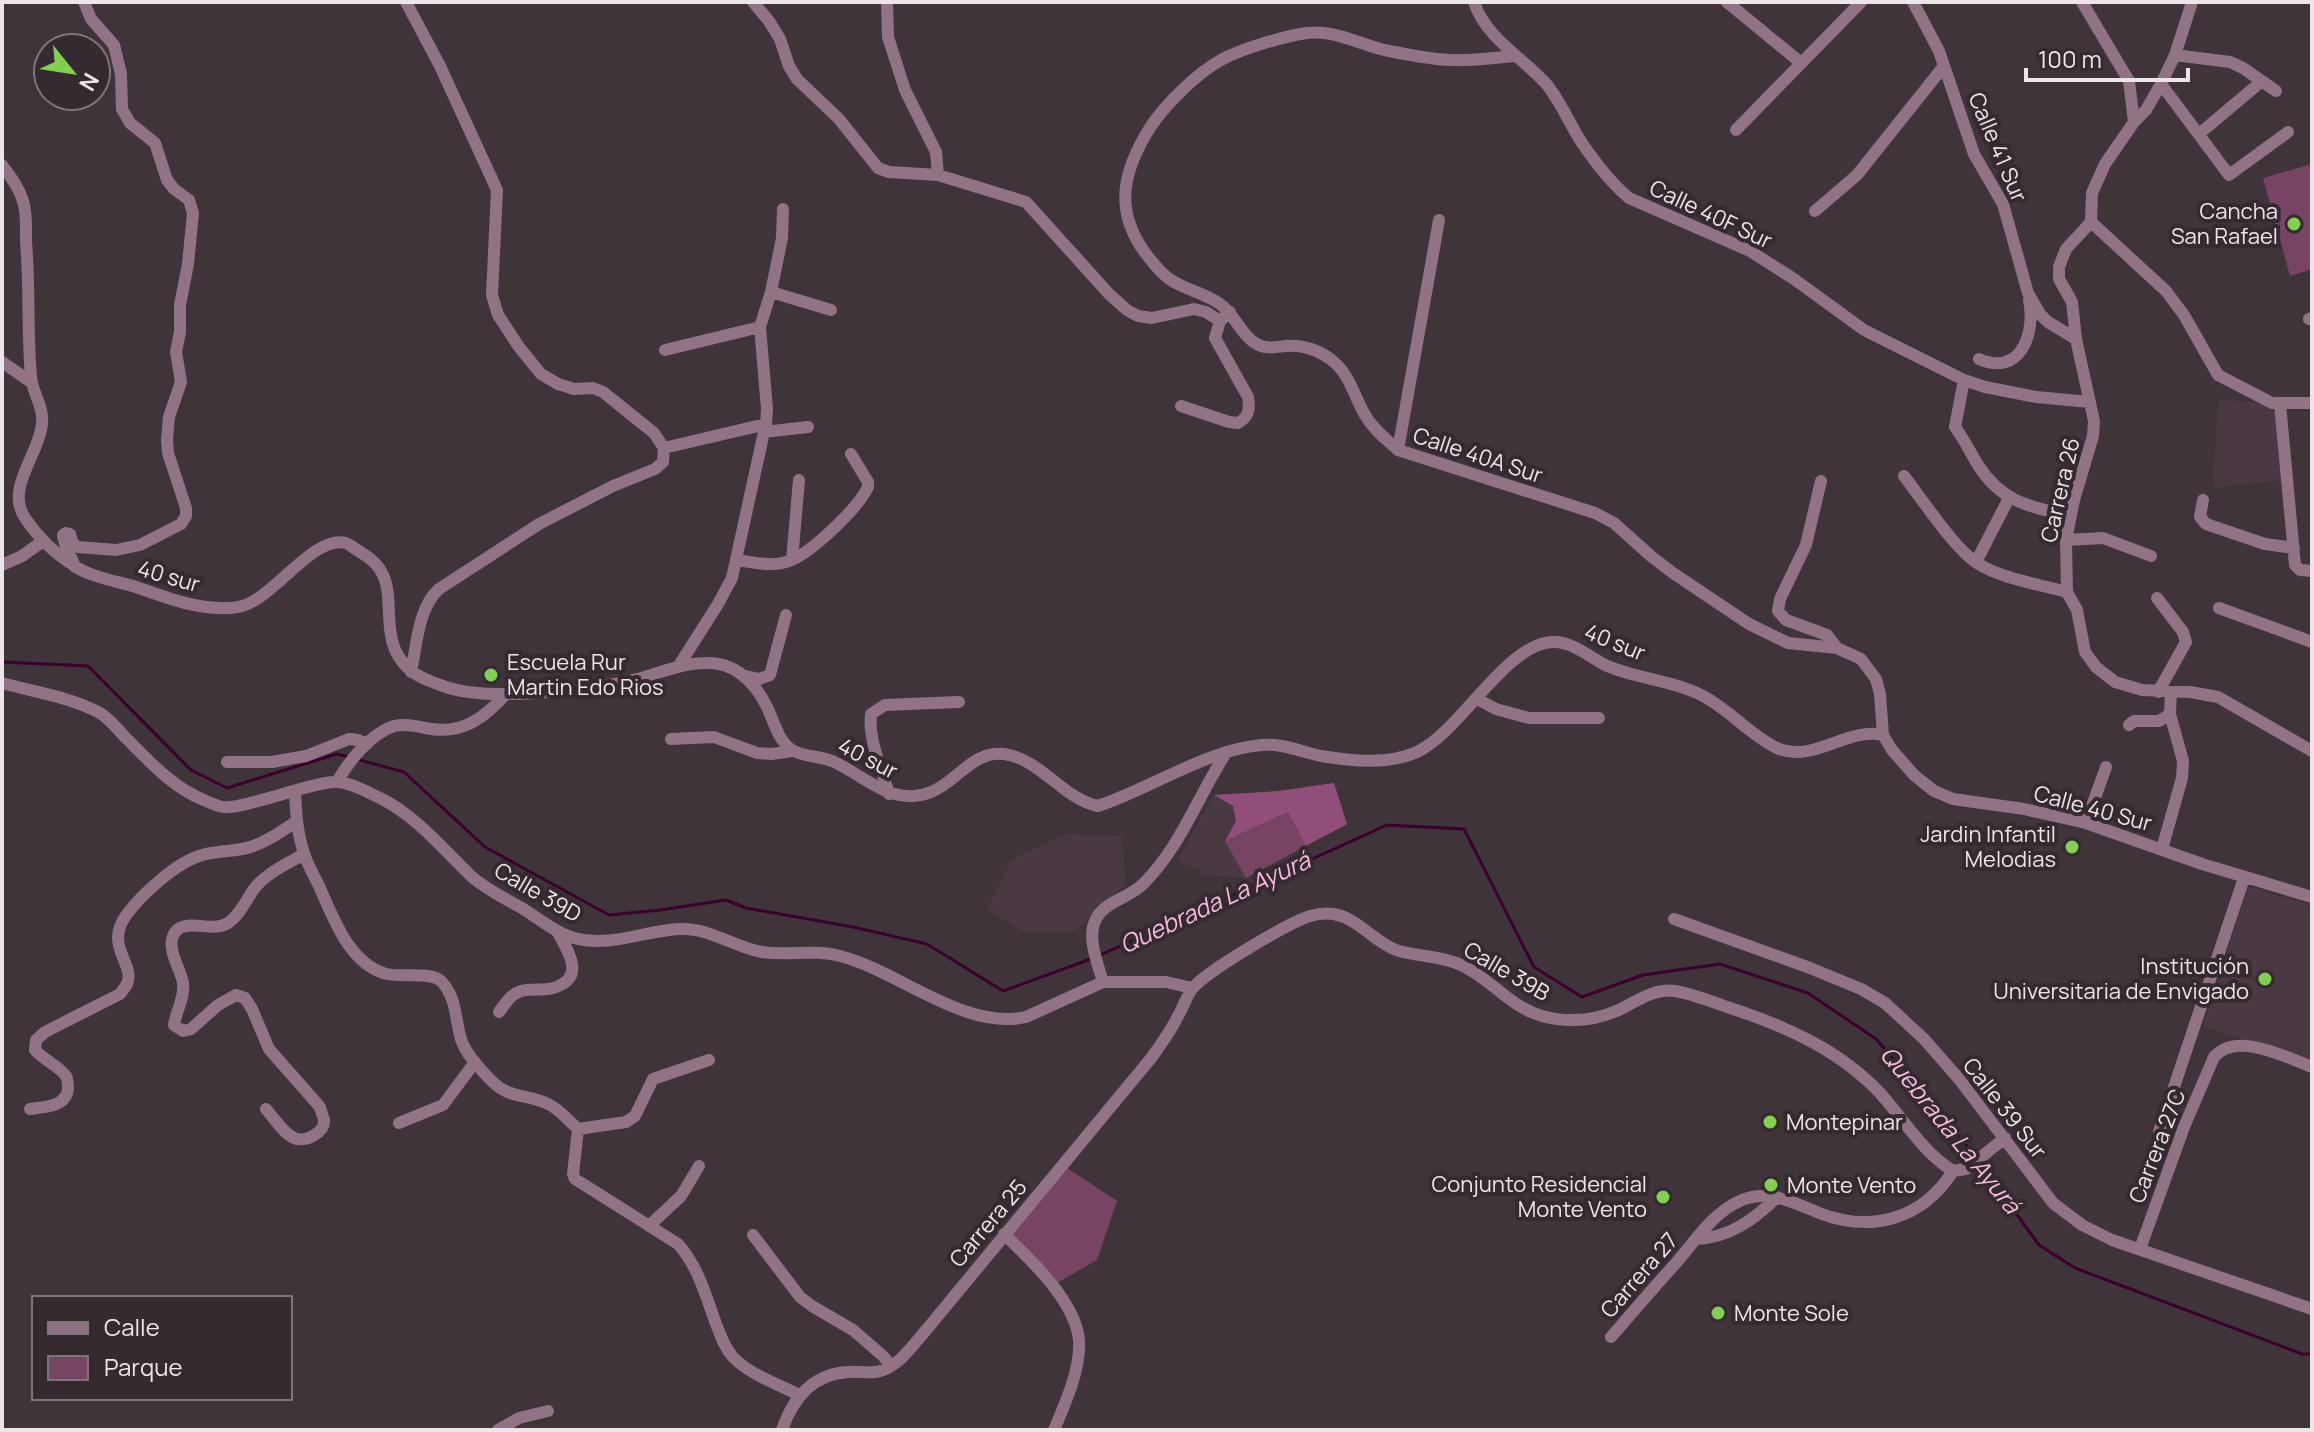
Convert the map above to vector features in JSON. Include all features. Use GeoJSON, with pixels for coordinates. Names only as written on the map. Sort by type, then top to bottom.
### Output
{"type":"FeatureCollection","features":[{"type":"Feature","properties":{"kind":"street"},"geometry":{"type":"LineString","coordinates":[[75,567],[63,540],[66,533],[78,547],[116,550],[140,545],[181,524],[186,516],[167,440],[169,417],[181,382],[176,352],[193,213],[189,200],[167,180],[155,143],[130,123],[122,109],[121,74],[114,45],[91,19],[84,2]]}},
{"type":"Feature","properties":{"kind":"street"},"geometry":{"type":"LineString","coordinates":[[406,2],[440,66],[497,190],[492,295],[498,315],[541,374],[566,387],[593,388],[603,392],[654,433],[664,448],[663,462],[655,469],[613,486],[539,524],[439,589],[425,606],[411,672],[451,689],[477,694],[506,694],[612,685],[678,667],[717,664],[730,667],[744,676],[757,690],[782,741],[793,751]]}},
{"type":"Feature","properties":{"kind":"street"},"geometry":{"type":"LineString","coordinates":[[753,2],[769,21],[797,79],[839,119],[878,168],[889,172],[938,175],[1026,202],[1109,294],[1138,316],[1152,318],[1194,309],[1225,317],[1215,338],[1248,397],[1248,415],[1238,423],[1229,422],[1181,406]]}},
{"type":"Feature","properties":{"kind":"street"},"geometry":{"type":"LineString","coordinates":[[887,2],[888,37],[905,90],[936,152],[938,175]]}},
{"type":"Feature","properties":{"kind":"street","name":"Calle 40F Sur"},"geometry":{"type":"LineString","coordinates":[[1474,2],[1482,20],[1548,86],[1587,150],[1616,187],[1629,198],[1750,251],[1864,330],[1964,380],[2036,397],[2090,402]]}},
{"type":"Feature","properties":{"kind":"street"},"geometry":{"type":"LineString","coordinates":[[1727,2],[1801,63]]}},
{"type":"Feature","properties":{"kind":"street"},"geometry":{"type":"LineString","coordinates":[[1736,130],[1861,2]]}},
{"type":"Feature","properties":{"kind":"street","name":"Calle 41 Sur"},"geometry":{"type":"LineString","coordinates":[[1913,2],[1939,51],[1974,154],[2003,204],[2028,293],[2048,322],[2076,339]]}},
{"type":"Feature","properties":{"kind":"street"},"geometry":{"type":"LineString","coordinates":[[2082,2],[2129,81],[2134,122]]}},
{"type":"Feature","properties":{"kind":"street"},"geometry":{"type":"LineString","coordinates":[[2192,2],[2175,55],[2161,84],[2146,110],[2105,164],[2092,193],[2091,222],[2166,291],[2190,324],[2218,375],[2272,403],[2312,403]]}},
{"type":"Feature","properties":{"kind":"street","name":"Calle 40A Sur"},"geometry":{"type":"LineString","coordinates":[[1515,56],[1433,59],[1312,32],[1221,60],[1197,77],[1153,123],[1136,151],[1125,182],[1125,214],[1136,240],[1168,279],[1218,302],[1225,317],[1261,346],[1303,347],[1336,363],[1345,374],[1367,418],[1398,450],[1595,513],[1614,523],[1662,565],[1749,624],[1788,643],[1837,648],[1861,659],[1876,679],[1883,735]]}},
{"type":"Feature","properties":{"kind":"street"},"geometry":{"type":"LineString","coordinates":[[2175,55],[2230,62],[2276,91]]}},
{"type":"Feature","properties":{"kind":"street"},"geometry":{"type":"LineString","coordinates":[[1815,211],[1867,164],[1944,66]]}},
{"type":"Feature","properties":{"kind":"street"},"geometry":{"type":"LineString","coordinates":[[2199,134],[2262,81]]}},
{"type":"Feature","properties":{"kind":"street"},"geometry":{"type":"LineString","coordinates":[[2161,84],[2229,175],[2288,132]]}},
{"type":"Feature","properties":{"kind":"street"},"geometry":{"type":"LineString","coordinates":[[2,165],[24,202],[30,286],[31,382]]}},
{"type":"Feature","properties":{"kind":"street"},"geometry":{"type":"LineString","coordinates":[[678,667],[718,604],[732,578],[737,560],[765,428],[767,409],[760,327],[782,238],[783,209]]}},
{"type":"Feature","properties":{"kind":"street"},"geometry":{"type":"LineString","coordinates":[[1398,450],[1439,220]]}},
{"type":"Feature","properties":{"kind":"street","name":"Carrera 26"},"geometry":{"type":"LineString","coordinates":[[2091,222],[2066,249],[2059,267],[2059,279],[2072,302],[2076,339],[2094,421],[2093,436],[2066,540],[2067,592],[2077,610],[2082,642],[2090,660],[2106,676],[2126,686],[2164,692]]}},
{"type":"Feature","properties":{"kind":"street"},"geometry":{"type":"LineString","coordinates":[[771,292],[831,310]]}},
{"type":"Feature","properties":{"kind":"street"},"geometry":{"type":"LineString","coordinates":[[1979,359],[1997,364],[2022,350],[2031,317],[2028,293]]}},
{"type":"Feature","properties":{"kind":"street"},"geometry":{"type":"LineString","coordinates":[[665,350],[760,327]]}},
{"type":"Feature","properties":{"kind":"street"},"geometry":{"type":"LineString","coordinates":[[2,362],[31,382]]}},
{"type":"Feature","properties":{"kind":"street"},"geometry":{"type":"LineString","coordinates":[[1964,380],[1955,427],[1989,481],[2009,498],[2071,516]]}},
{"type":"Feature","properties":{"kind":"street","name":"40 sur"},"geometry":{"type":"LineString","coordinates":[[31,382],[43,412],[42,430],[20,488],[18,503],[22,514],[43,541],[75,567],[195,606],[241,607],[261,598],[328,544],[345,542],[382,571],[393,646],[411,672]]}},
{"type":"Feature","properties":{"kind":"street"},"geometry":{"type":"LineString","coordinates":[[2280,404],[2295,565],[2300,570],[2310,571]]}},
{"type":"Feature","properties":{"kind":"street"},"geometry":{"type":"LineString","coordinates":[[664,448],[765,428],[808,427]]}},
{"type":"Feature","properties":{"kind":"street"},"geometry":{"type":"LineString","coordinates":[[737,560],[770,564],[792,560],[815,545],[865,493],[868,482],[851,454]]}},
{"type":"Feature","properties":{"kind":"street"},"geometry":{"type":"LineString","coordinates":[[1904,476],[1943,527],[1976,562],[2015,578],[2067,592]]}},
{"type":"Feature","properties":{"kind":"street"},"geometry":{"type":"LineString","coordinates":[[792,560],[799,480]]}},
{"type":"Feature","properties":{"kind":"street"},"geometry":{"type":"LineString","coordinates":[[1821,481],[1806,545],[1780,599],[1778,611],[1786,620],[1827,635],[1837,648]]}},
{"type":"Feature","properties":{"kind":"street"},"geometry":{"type":"LineString","coordinates":[[1976,562],[2009,498]]}},
{"type":"Feature","properties":{"kind":"street"},"geometry":{"type":"LineString","coordinates":[[2203,500],[2200,517],[2206,524],[2265,544],[2294,548]]}},
{"type":"Feature","properties":{"kind":"street"},"geometry":{"type":"LineString","coordinates":[[2066,540],[2103,538],[2151,556]]}},
{"type":"Feature","properties":{"kind":"street"},"geometry":{"type":"LineString","coordinates":[[2,565],[43,541]]}},
{"type":"Feature","properties":{"kind":"street"},"geometry":{"type":"LineString","coordinates":[[2157,598],[2183,632],[2186,642],[2164,692],[2183,761],[2182,778],[2162,849]]}},
{"type":"Feature","properties":{"kind":"street"},"geometry":{"type":"LineString","coordinates":[[2219,608],[2312,642]]}},
{"type":"Feature","properties":{"kind":"street"},"geometry":{"type":"LineString","coordinates":[[744,676],[759,679],[770,675],[786,615]]}},
{"type":"Feature","properties":{"kind":"street","name":"40 sur"},"geometry":{"type":"LineString","coordinates":[[671,739],[714,737],[757,753],[793,751],[822,757],[838,763],[889,794],[913,796],[932,792],[988,755],[1004,754],[1035,768],[1086,803],[1098,806],[1226,753],[1265,744],[1349,760],[1402,758],[1420,751],[1438,737],[1506,666],[1523,653],[1555,642],[1569,645],[1625,673],[1664,681],[1702,695],[1778,748],[1796,752],[1871,732],[1883,735]]}},
{"type":"Feature","properties":{"kind":"street"},"geometry":{"type":"LineString","coordinates":[[2,683],[75,703],[103,715],[165,777],[191,795],[222,807],[243,805],[337,782],[364,747],[392,726],[436,730],[459,728],[482,718],[506,694]]}},
{"type":"Feature","properties":{"kind":"street"},"geometry":{"type":"LineString","coordinates":[[2164,692],[2218,697],[2312,751]]}},
{"type":"Feature","properties":{"kind":"street"},"geometry":{"type":"LineString","coordinates":[[1477,699],[1496,709],[1529,718],[1599,718]]}},
{"type":"Feature","properties":{"kind":"street"},"geometry":{"type":"LineString","coordinates":[[889,794],[873,739],[871,714],[885,705],[959,702]]}},
{"type":"Feature","properties":{"kind":"street"},"geometry":{"type":"LineString","coordinates":[[2129,725],[2138,720],[2159,721],[2170,714]]}},
{"type":"Feature","properties":{"kind":"street","name":"Calle 40 Sur"},"geometry":{"type":"LineString","coordinates":[[1883,735],[1914,775],[1934,791],[1953,799],[2024,809],[2086,823],[2244,878],[2312,897]]}},
{"type":"Feature","properties":{"kind":"street"},"geometry":{"type":"LineString","coordinates":[[227,762],[272,762],[306,756],[349,739],[358,740],[364,747]]}},
{"type":"Feature","properties":{"kind":"street"},"geometry":{"type":"LineString","coordinates":[[1192,988],[1166,982],[1103,982],[1092,938],[1093,924],[1101,911],[1141,886],[1159,867],[1226,753]]}},
{"type":"Feature","properties":{"kind":"street"},"geometry":{"type":"LineString","coordinates":[[2086,823],[2106,767]]}},
{"type":"Feature","properties":{"kind":"street","name":"Calle 39D"},"geometry":{"type":"LineString","coordinates":[[337,782],[383,800],[414,821],[487,888],[557,931],[574,938],[612,941],[686,929],[711,934],[761,952],[784,954],[812,951],[840,956],[869,966],[952,1005],[982,1017],[997,1019],[1013,1020],[1041,1012],[1103,982]]}},
{"type":"Feature","properties":{"kind":"street"},"geometry":{"type":"LineString","coordinates":[[295,792],[304,854],[337,926],[360,958],[372,968],[385,974],[430,975],[442,981],[456,1006],[461,1039],[466,1050],[501,1090],[550,1105],[578,1129],[626,1122],[635,1116],[653,1079],[709,1060]]}},
{"type":"Feature","properties":{"kind":"street"},"geometry":{"type":"LineString","coordinates":[[30,1109],[57,1105],[66,1097],[69,1086],[66,1076],[35,1050],[36,1040],[45,1032],[120,994],[128,983],[129,972],[118,949],[118,933],[125,916],[138,901],[164,877],[195,857],[219,850],[243,849],[263,842],[297,821]]}},
{"type":"Feature","properties":{"kind":"street"},"geometry":{"type":"LineString","coordinates":[[266,1109],[291,1137],[301,1140],[313,1136],[322,1128],[324,1119],[320,1107],[269,1049],[245,998],[236,995],[218,1005],[191,1029],[178,1030],[174,1025],[184,992],[171,946],[173,936],[180,927],[217,928],[229,922],[268,875],[304,854]]}},
{"type":"Feature","properties":{"kind":"street"},"geometry":{"type":"LineString","coordinates":[[2159,1132],[2244,878]]}},
{"type":"Feature","properties":{"kind":"street","name":"Calle 39B"},"geometry":{"type":"LineString","coordinates":[[1192,988],[1279,930],[1310,916],[1329,913],[1345,917],[1400,951],[1442,957],[1463,965],[1518,1006],[1540,1016],[1584,1021],[1616,1011],[1659,991],[1676,992],[1752,1015],[1811,1040],[1834,1054],[1856,1069],[1877,1090],[1933,1156],[1959,1170]]}},
{"type":"Feature","properties":{"kind":"street","name":"Calle 39 Sur"},"geometry":{"type":"LineString","coordinates":[[1674,919],[1810,968],[1861,989],[1885,1003],[1924,1039],[1959,1079],[2053,1203],[2082,1225],[2112,1240],[2312,1309]]}},
{"type":"Feature","properties":{"kind":"street"},"geometry":{"type":"LineString","coordinates":[[499,1012],[520,991],[552,988],[565,983],[572,972],[573,960],[557,931]]}},
{"type":"Feature","properties":{"kind":"street","name":"Carrera 25"},"geometry":{"type":"LineString","coordinates":[[891,1366],[927,1329],[1152,1057],[1169,1033],[1192,988]]}},
{"type":"Feature","properties":{"kind":"street","name":"Carrera 27C"},"geometry":{"type":"LineString","coordinates":[[2140,1249],[2184,1127],[2214,1057],[2221,1049],[2242,1045],[2312,1067]]}},
{"type":"Feature","properties":{"kind":"street"},"geometry":{"type":"LineString","coordinates":[[399,1123],[443,1105],[475,1062]]}},
{"type":"Feature","properties":{"kind":"street"},"geometry":{"type":"LineString","coordinates":[[2165,1115],[2169,1123],[2184,1127]]}},
{"type":"Feature","properties":{"kind":"street"},"geometry":{"type":"LineString","coordinates":[[578,1129],[573,1168],[575,1179],[678,1244],[688,1255],[724,1344],[734,1358],[799,1395]]}},
{"type":"Feature","properties":{"kind":"street","name":"Carrera 27"},"geometry":{"type":"LineString","coordinates":[[1611,1337],[1706,1226],[1732,1205],[1759,1196],[1777,1197],[1839,1220],[1858,1223],[1898,1218],[1920,1207],[1959,1170],[2005,1138]]}},
{"type":"Feature","properties":{"kind":"street"},"geometry":{"type":"LineString","coordinates":[[649,1226],[681,1196],[699,1166]]}},
{"type":"Feature","properties":{"kind":"street","name":"Carrera 27"},"geometry":{"type":"LineString","coordinates":[[1696,1239],[1728,1233],[1753,1218],[1777,1197]]}},
{"type":"Feature","properties":{"kind":"street"},"geometry":{"type":"LineString","coordinates":[[1004,1234],[1038,1267],[1059,1295],[1079,1339],[1077,1364],[1054,1430]]}},
{"type":"Feature","properties":{"kind":"street"},"geometry":{"type":"LineString","coordinates":[[753,1235],[800,1297],[853,1330],[891,1366],[881,1371],[839,1372],[814,1382],[799,1395],[782,1430]]}},
{"type":"Feature","properties":{"kind":"street"},"geometry":{"type":"LineString","coordinates":[[498,1430],[519,1418],[548,1411]]}},
{"type":"Feature","properties":{"kind":"shaded area"},"geometry":{"type":"Polygon","coordinates":[[[2218,400],[2280,404],[2284,480],[2213,488],[2218,400]]]}},
{"type":"Feature","properties":{"kind":"shaded area"},"geometry":{"type":"Polygon","coordinates":[[[1334,783],[1347,824],[1246,878],[1205,875],[1177,860],[1214,795],[1334,783]]]}},
{"type":"Feature","properties":{"kind":"shaded area"},"geometry":{"type":"Polygon","coordinates":[[[1334,783],[1347,824],[1306,846],[1288,812],[1225,841],[1236,821],[1233,806],[1214,795],[1334,783]]]}},
{"type":"Feature","properties":{"kind":"shaded area"},"geometry":{"type":"Polygon","coordinates":[[[1065,834],[1122,836],[1126,884],[1075,931],[1022,931],[987,909],[1011,860],[1065,834]]]}},
{"type":"Feature","properties":{"kind":"shaded area","name":"Institución Universitaria de Envigado"},"geometry":{"type":"Polygon","coordinates":[[[2248,887],[2312,905],[2312,1062],[2203,1027],[2248,887]]]}},
{"type":"Feature","properties":{"kind":"green space","name":"Cancha San Rafael"},"geometry":{"type":"Polygon","coordinates":[[[2312,164],[2312,269],[2290,276],[2263,178],[2312,164]]]}},
{"type":"Feature","properties":{"kind":"green space"},"geometry":{"type":"Polygon","coordinates":[[[1288,812],[1306,846],[1246,878],[1225,841],[1288,812]]]}},
{"type":"Feature","properties":{"kind":"green space"},"geometry":{"type":"Polygon","coordinates":[[[1066,1167],[1117,1201],[1097,1260],[1057,1283],[1012,1233],[1066,1167]]]}},
{"type":"Feature","properties":{"kind":"waterway","name":"Quebrada La Ayurá"},"geometry":{"type":"LineString","coordinates":[[2,662],[88,666],[191,770],[227,788],[337,754],[349,757]]}},
{"type":"Feature","properties":{"kind":"waterway","name":"Quebrada La Ayurá"},"geometry":{"type":"LineString","coordinates":[[356,759],[404,772],[485,847],[609,915],[726,900],[746,908],[927,944],[1003,991],[1091,959]]}},
{"type":"Feature","properties":{"kind":"waterway","name":"Quebrada La Ayurá"},"geometry":{"type":"LineString","coordinates":[[1098,956],[1387,825],[1464,829],[1534,967],[1582,997],[1643,975],[1720,964],[1808,993],[1876,1039],[1975,1156]]}},
{"type":"Feature","properties":{"kind":"waterway","name":"Quebrada La Ayurá"},"geometry":{"type":"LineString","coordinates":[[1979,1162],[2039,1245],[2075,1268],[2302,1354],[2312,1354]]}},
{"type":"Feature","properties":{"kind":"place","name":"Cancha San Rafael"},"geometry":{"type":"Point","coordinates":[2294,224]}},
{"type":"Feature","properties":{"kind":"place","name":"Escuela Rur Martin Edo Rios"},"geometry":{"type":"Point","coordinates":[491,675]}},
{"type":"Feature","properties":{"kind":"place","name":"Jardin Infantil Melodias"},"geometry":{"type":"Point","coordinates":[2072,847]}},
{"type":"Feature","properties":{"kind":"place","name":"Institución Universitaria de Envigado"},"geometry":{"type":"Point","coordinates":[2265,979]}},
{"type":"Feature","properties":{"kind":"place","name":"Montepinar"},"geometry":{"type":"Point","coordinates":[1770,1122]}},
{"type":"Feature","properties":{"kind":"place","name":"Monte Vento"},"geometry":{"type":"Point","coordinates":[1771,1185]}},
{"type":"Feature","properties":{"kind":"place","name":"Conjunto Residencial Monte Vento"},"geometry":{"type":"Point","coordinates":[1663,1197]}},
{"type":"Feature","properties":{"kind":"place","name":"Monte Sole"},"geometry":{"type":"Point","coordinates":[1718,1313]}}]}
